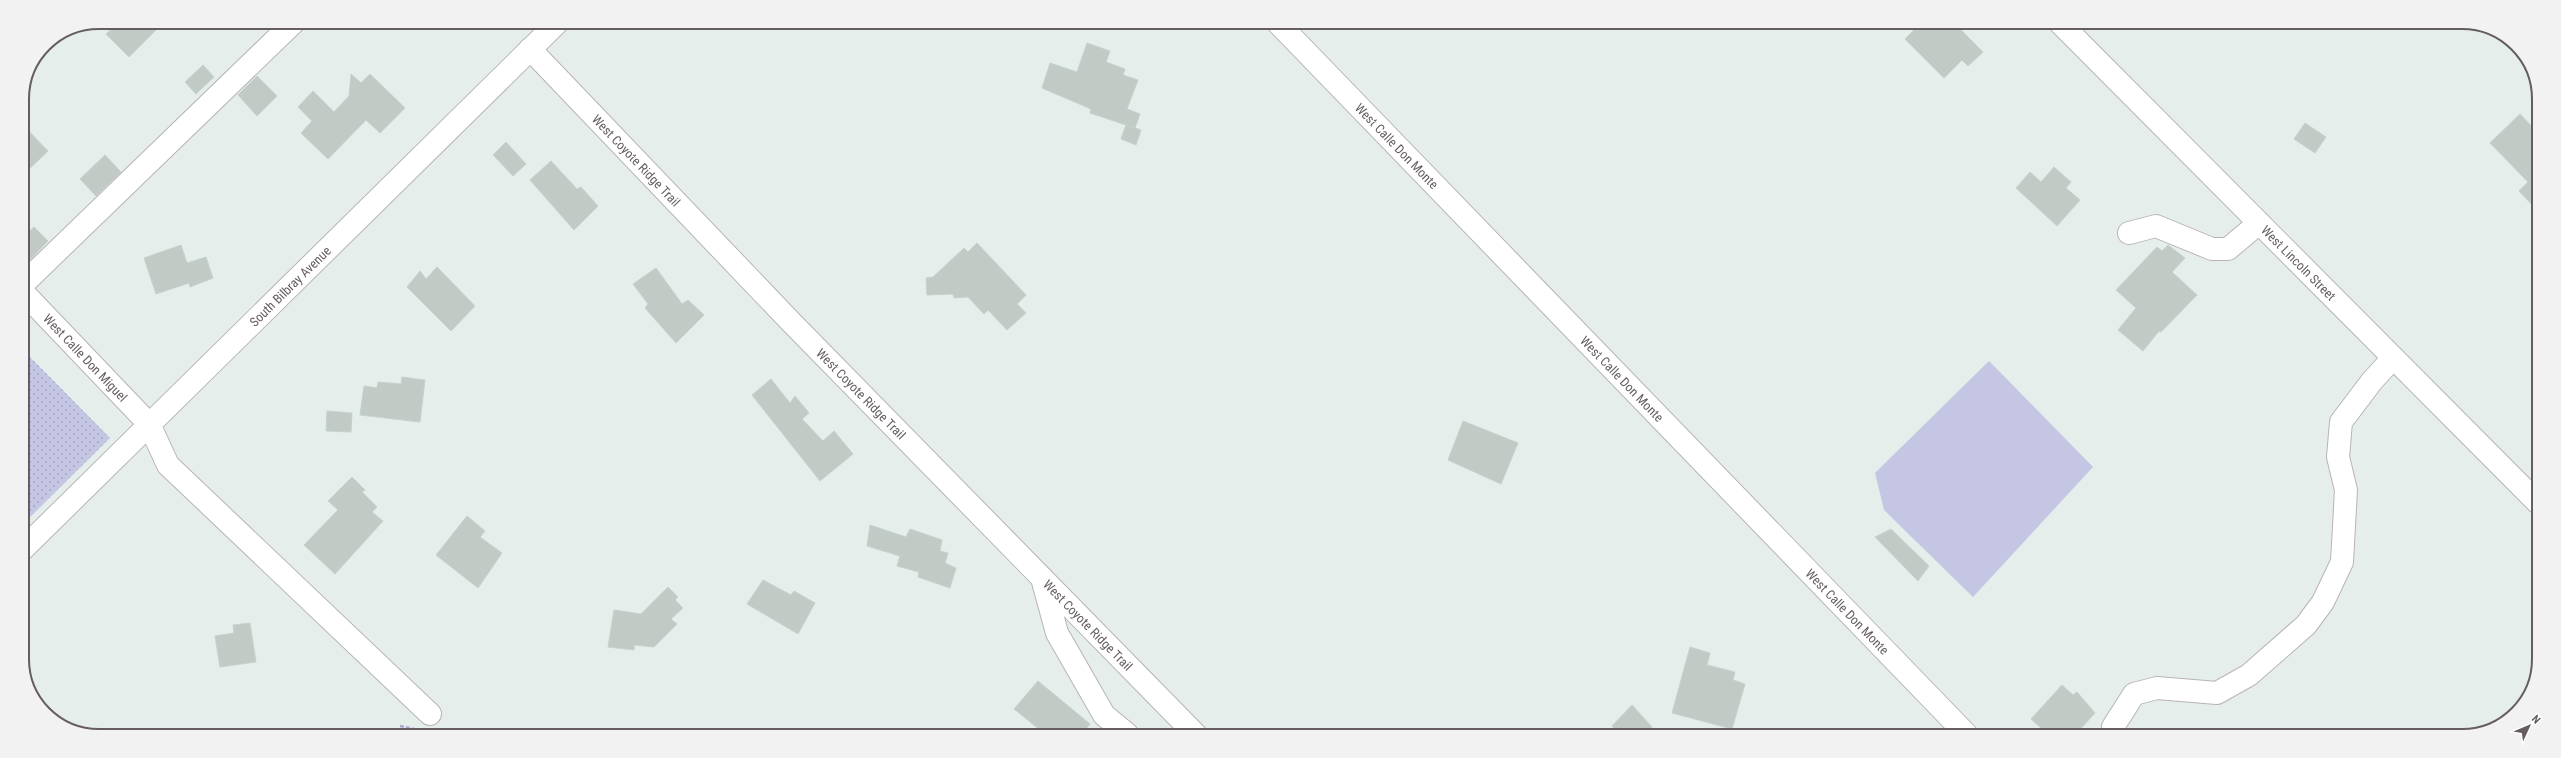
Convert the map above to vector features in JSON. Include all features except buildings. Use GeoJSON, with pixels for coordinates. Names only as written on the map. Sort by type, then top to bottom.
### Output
{"type":"FeatureCollection","features":[{"type":"Feature","properties":{"kind":"street"},"geometry":{"type":"LineString","coordinates":[[29,277],[287,29]]}},
{"type":"Feature","properties":{"kind":"street","name":"South Bilbray Avenue"},"geometry":{"type":"LineString","coordinates":[[29,543],[550,29]]}},
{"type":"Feature","properties":{"kind":"street","name":"West Calle Don Monte"},"geometry":{"type":"LineString","coordinates":[[1284,29],[1961,729]]}},
{"type":"Feature","properties":{"kind":"street","name":"West Lincoln Street"},"geometry":{"type":"LineString","coordinates":[[2066,29],[2532,497]]}},
{"type":"Feature","properties":{"kind":"street","name":"West Coyote Ridge Trail"},"geometry":{"type":"LineString","coordinates":[[530,49],[796,327],[1190,729]]}},
{"type":"Feature","properties":{"kind":"street"},"geometry":{"type":"LineString","coordinates":[[2129,233],[2156,226],[2212,249],[2228,249],[2258,223]]}},
{"type":"Feature","properties":{"kind":"street","name":"West Calle Don Miguel"},"geometry":{"type":"LineString","coordinates":[[29,298],[149,424],[168,465],[430,714]]}},
{"type":"Feature","properties":{"kind":"street"},"geometry":{"type":"LineString","coordinates":[[2113,727],[2134,694],[2157,688],[2217,693],[2249,675],[2306,625],[2323,602],[2342,562],[2346,490],[2338,457],[2341,422],[2372,381],[2393,358]]}},
{"type":"Feature","properties":{"kind":"street"},"geometry":{"type":"LineString","coordinates":[[1041,577],[1057,633],[1104,714],[1121,729]]}},
{"type":"Feature","properties":{"kind":"path"},"geometry":{"type":"LineString","coordinates":[[400,726],[414,729]]}},
{"type":"Feature","properties":{"kind":"shaded area"},"geometry":{"type":"Polygon","coordinates":[[[29,356],[110,438],[29,518],[29,356]]]}},
{"type":"Feature","properties":{"kind":"shaded area"},"geometry":{"type":"Polygon","coordinates":[[[1989,361],[2093,467],[1973,597],[1884,510],[1875,473],[1989,361]]]}}]}
